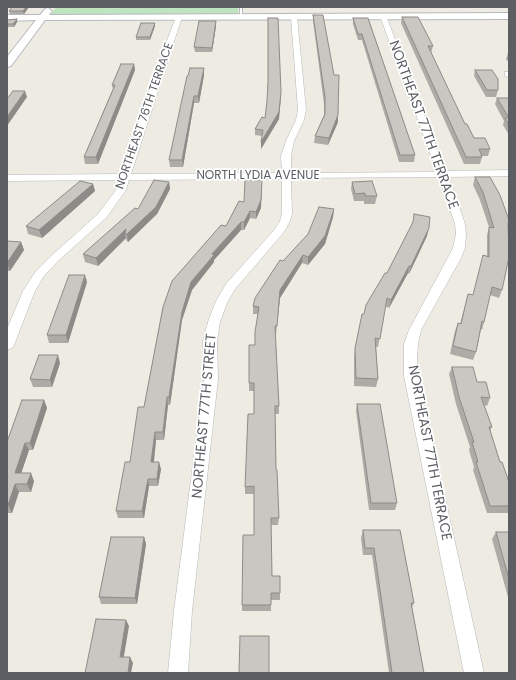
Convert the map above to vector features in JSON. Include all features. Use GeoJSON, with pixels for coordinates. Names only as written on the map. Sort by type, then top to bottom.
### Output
{"type":"FeatureCollection","features":[{"type":"Feature","properties":{"kind":"street"},"geometry":{"type":"LineString","coordinates":[[7,64],[51,7]]}},
{"type":"Feature","properties":{"kind":"street","name":"NORTHEAST 77TH TERRACE"},"geometry":{"type":"LineString","coordinates":[[383,16],[460,224],[461,234],[459,248],[416,330],[411,344],[410,359],[411,376],[474,673]]}},
{"type":"Feature","properties":{"kind":"street"},"geometry":{"type":"LineString","coordinates":[[7,18],[509,16]]}},
{"type":"Feature","properties":{"kind":"street","name":"NORTHEAST 76TH TERRACE"},"geometry":{"type":"LineString","coordinates":[[7,345],[29,291],[40,274],[110,207],[121,190],[179,17]]}},
{"type":"Feature","properties":{"kind":"street","name":"NORTHEAST 77TH STREET"},"geometry":{"type":"LineString","coordinates":[[178,673],[211,379],[210,341],[214,322],[230,287],[280,230],[287,213],[286,156],[290,141],[300,120],[302,110],[294,17]]}},
{"type":"Feature","properties":{"kind":"street","name":"NORTH LYDIA AVENUE"},"geometry":{"type":"LineString","coordinates":[[7,178],[443,175],[509,173]]}},
{"type":"Feature","properties":{"kind":"lane"},"geometry":{"type":"LineString","coordinates":[[241,7],[241,17]]}},
{"type":"Feature","properties":{"kind":"green space"},"geometry":{"type":"Polygon","coordinates":[[[56,7],[238,7],[238,15],[51,15],[56,7]]]}},
{"type":"Feature","properties":{"kind":"building"},"geometry":{"type":"Polygon","coordinates":[[[12,7],[26,7],[23,11],[9,11],[12,7]]]}},
{"type":"Feature","properties":{"kind":"building"},"geometry":{"type":"Polygon","coordinates":[[[313,15],[323,15],[334,75],[339,75],[338,115],[329,138],[315,136],[325,114],[325,97],[313,15]]]}},
{"type":"Feature","properties":{"kind":"building"},"geometry":{"type":"Polygon","coordinates":[[[402,17],[418,17],[433,46],[428,46],[465,124],[467,124],[474,138],[485,138],[490,149],[479,149],[482,157],[466,157],[402,17]]]}},
{"type":"Feature","properties":{"kind":"building"},"geometry":{"type":"Polygon","coordinates":[[[268,18],[278,18],[281,92],[279,112],[261,142],[263,130],[255,129],[262,117],[265,118],[267,101],[268,18]]]}},
{"type":"Feature","properties":{"kind":"building"},"geometry":{"type":"Polygon","coordinates":[[[353,18],[368,18],[415,155],[400,155],[362,34],[358,34],[353,18]]]}},
{"type":"Feature","properties":{"kind":"building"},"geometry":{"type":"Polygon","coordinates":[[[17,19],[13,24],[7,24],[7,20],[17,19]]]}},
{"type":"Feature","properties":{"kind":"building"},"geometry":{"type":"Polygon","coordinates":[[[199,21],[216,21],[212,48],[194,47],[199,21]]]}},
{"type":"Feature","properties":{"kind":"building"},"geometry":{"type":"Polygon","coordinates":[[[141,23],[155,23],[150,37],[136,37],[141,23]]]}},
{"type":"Feature","properties":{"kind":"building"},"geometry":{"type":"Polygon","coordinates":[[[121,64],[134,64],[96,157],[84,157],[115,85],[112,85],[121,64]]]}},
{"type":"Feature","properties":{"kind":"building"},"geometry":{"type":"Polygon","coordinates":[[[190,68],[204,68],[198,96],[194,96],[182,160],[169,160],[187,76],[190,68]]]}},
{"type":"Feature","properties":{"kind":"building"},"geometry":{"type":"Polygon","coordinates":[[[475,70],[492,70],[498,79],[498,90],[487,90],[475,70]]]}},
{"type":"Feature","properties":{"kind":"building"},"geometry":{"type":"Polygon","coordinates":[[[13,91],[25,91],[7,117],[7,99],[13,91]]]}},
{"type":"Feature","properties":{"kind":"building"},"geometry":{"type":"Polygon","coordinates":[[[497,98],[509,98],[509,118],[497,98]]]}},
{"type":"Feature","properties":{"kind":"building"},"geometry":{"type":"Polygon","coordinates":[[[505,118],[509,118],[509,125],[505,118]]]}},
{"type":"Feature","properties":{"kind":"building"},"geometry":{"type":"Polygon","coordinates":[[[475,177],[490,177],[500,195],[509,220],[509,257],[502,290],[492,287],[484,322],[482,321],[476,352],[453,346],[458,323],[461,324],[468,294],[473,295],[483,255],[489,257],[489,227],[494,228],[483,192],[475,177]]]}},
{"type":"Feature","properties":{"kind":"building"},"geometry":{"type":"Polygon","coordinates":[[[154,180],[169,182],[156,207],[127,234],[125,233],[126,229],[96,258],[83,254],[135,208],[138,209],[154,180]]]}},
{"type":"Feature","properties":{"kind":"building"},"geometry":{"type":"Polygon","coordinates":[[[245,180],[262,180],[261,200],[256,212],[250,211],[244,222],[241,222],[212,254],[214,255],[191,282],[182,312],[169,397],[167,397],[163,432],[155,432],[151,462],[159,462],[157,479],[148,479],[142,511],[116,511],[125,462],[130,462],[138,407],[144,407],[163,307],[172,281],[221,225],[226,226],[239,201],[244,202],[245,180]]]}},
{"type":"Feature","properties":{"kind":"building"},"geometry":{"type":"Polygon","coordinates":[[[80,181],[93,184],[39,230],[26,226],[80,181]]]}},
{"type":"Feature","properties":{"kind":"building"},"geometry":{"type":"Polygon","coordinates":[[[372,181],[377,196],[365,196],[365,193],[355,194],[352,182],[372,181]]]}},
{"type":"Feature","properties":{"kind":"building"},"geometry":{"type":"Polygon","coordinates":[[[319,207],[334,209],[325,236],[308,257],[303,255],[280,290],[277,326],[275,326],[279,406],[275,406],[276,470],[279,518],[271,518],[272,576],[280,576],[280,593],[271,593],[271,605],[242,605],[243,535],[254,535],[254,486],[245,487],[248,414],[254,414],[254,383],[249,383],[249,345],[255,345],[255,332],[259,307],[253,306],[255,298],[280,260],[283,261],[308,234],[319,207]]]}},
{"type":"Feature","properties":{"kind":"building"},"geometry":{"type":"Polygon","coordinates":[[[414,214],[430,217],[429,228],[411,266],[409,266],[391,300],[387,298],[380,339],[375,338],[378,379],[356,378],[355,348],[362,314],[364,314],[366,305],[385,273],[387,273],[413,222],[414,214]]]}},
{"type":"Feature","properties":{"kind":"building"},"geometry":{"type":"Polygon","coordinates":[[[7,241],[21,242],[7,263],[7,241]]]}},
{"type":"Feature","properties":{"kind":"building"},"geometry":{"type":"Polygon","coordinates":[[[69,275],[85,275],[66,335],[47,335],[69,275]]]}},
{"type":"Feature","properties":{"kind":"building"},"geometry":{"type":"Polygon","coordinates":[[[39,355],[58,355],[50,380],[30,379],[39,355]]]}},
{"type":"Feature","properties":{"kind":"building"},"geometry":{"type":"Polygon","coordinates":[[[452,367],[473,367],[477,382],[486,382],[490,398],[481,397],[492,427],[489,427],[500,462],[502,462],[509,482],[509,506],[490,506],[476,462],[478,462],[472,442],[474,442],[459,397],[452,367]]]}},
{"type":"Feature","properties":{"kind":"building"},"geometry":{"type":"Polygon","coordinates":[[[22,400],[44,400],[30,443],[25,443],[15,473],[31,473],[27,484],[15,484],[7,505],[7,442],[22,400]]]}},
{"type":"Feature","properties":{"kind":"building"},"geometry":{"type":"Polygon","coordinates":[[[357,404],[380,404],[397,503],[371,503],[357,404]]]}},
{"type":"Feature","properties":{"kind":"building"},"geometry":{"type":"Polygon","coordinates":[[[363,530],[400,530],[414,603],[411,603],[424,673],[392,673],[374,548],[365,548],[363,530]]]}},
{"type":"Feature","properties":{"kind":"building"},"geometry":{"type":"Polygon","coordinates":[[[496,532],[509,532],[509,579],[496,532]]]}},
{"type":"Feature","properties":{"kind":"building"},"geometry":{"type":"Polygon","coordinates":[[[111,537],[144,537],[135,598],[99,597],[111,537]]]}},
{"type":"Feature","properties":{"kind":"building"},"geometry":{"type":"Polygon","coordinates":[[[96,619],[126,620],[120,657],[130,657],[128,673],[85,673],[96,619]]]}},
{"type":"Feature","properties":{"kind":"building"},"geometry":{"type":"Polygon","coordinates":[[[240,636],[269,636],[269,673],[239,673],[240,636]]]}}]}
